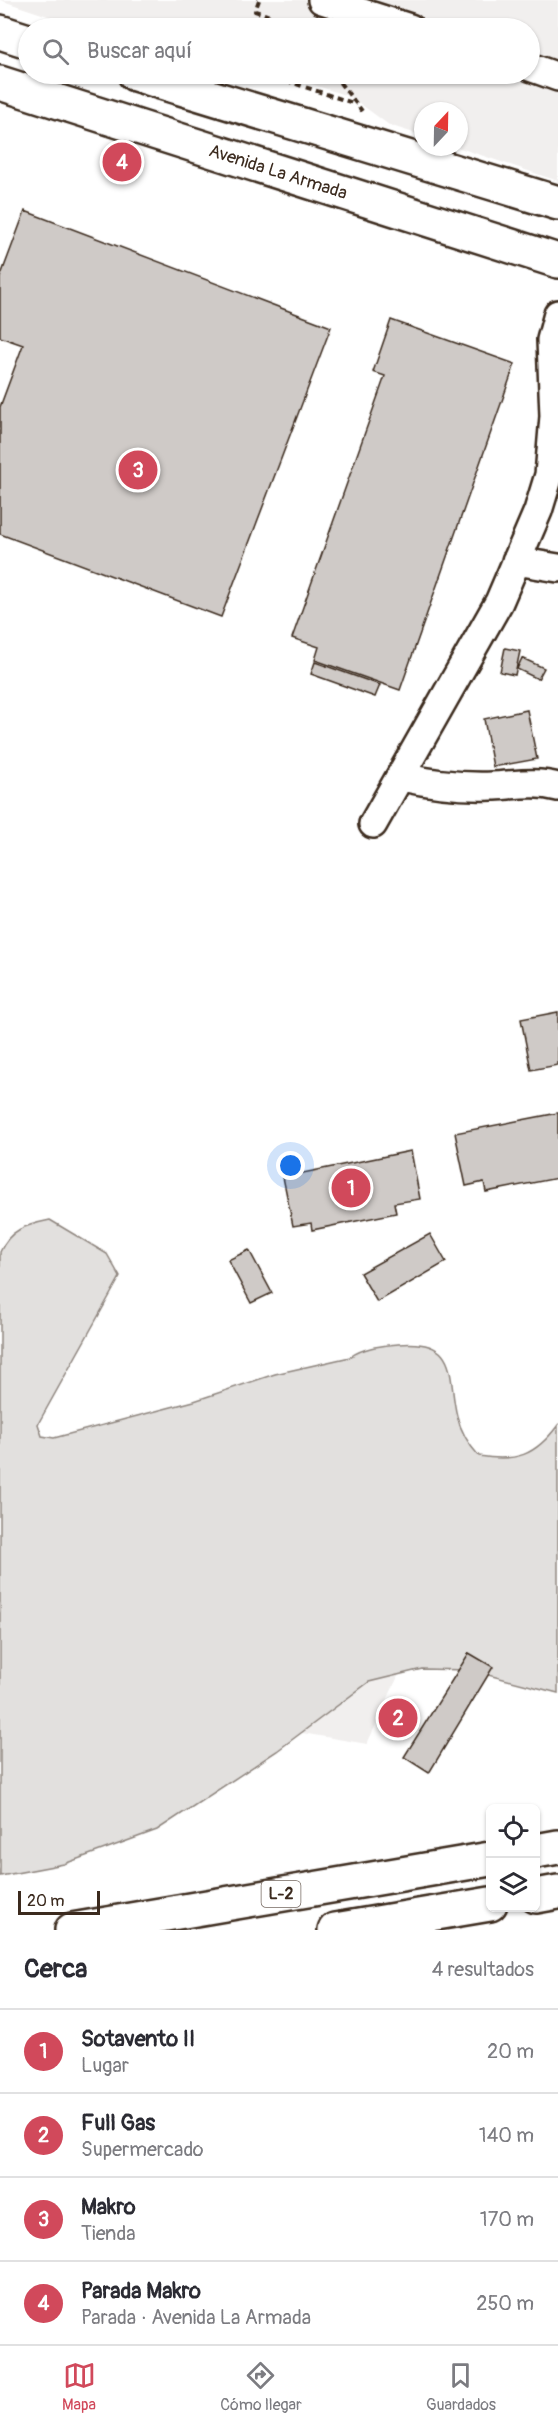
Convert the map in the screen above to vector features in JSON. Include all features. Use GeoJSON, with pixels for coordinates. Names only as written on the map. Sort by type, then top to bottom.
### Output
{"type":"FeatureCollection","features":[{"type":"Feature","properties":{"kind":"main road"},"geometry":{"type":"LineString","coordinates":[[0,32],[18,38]]}},
{"type":"Feature","properties":{"kind":"main road","name":"Avenida La Armada"},"geometry":{"type":"LineString","coordinates":[[0,82],[558,261]]}},
{"type":"Feature","properties":{"kind":"main road"},"geometry":{"type":"LineString","coordinates":[[168,84],[558,203]]}},
{"type":"Feature","properties":{"kind":"main road"},"geometry":{"type":"LineString","coordinates":[[540,1850],[558,1847]]}},
{"type":"Feature","properties":{"kind":"main road","name":"L-2"},"geometry":{"type":"LineString","coordinates":[[72,1930],[486,1860]]}},
{"type":"Feature","properties":{"kind":"main road"},"geometry":{"type":"LineString","coordinates":[[540,1895],[558,1892]]}},
{"type":"Feature","properties":{"kind":"main road"},"geometry":{"type":"LineString","coordinates":[[335,1930],[486,1905]]}},
{"type":"Feature","properties":{"kind":"lane"},"geometry":{"type":"LineString","coordinates":[[322,0],[379,18]]}},
{"type":"Feature","properties":{"kind":"lane"},"geometry":{"type":"LineString","coordinates":[[540,71],[558,77]]}},
{"type":"Feature","properties":{"kind":"lane"},"geometry":{"type":"LineString","coordinates":[[373,824],[402,777],[499,602],[538,511],[549,475],[554,416],[551,340],[558,314]]}},
{"type":"Feature","properties":{"kind":"lane"},"geometry":{"type":"LineString","coordinates":[[516,561],[558,568]]}},
{"type":"Feature","properties":{"kind":"lane"},"geometry":{"type":"LineString","coordinates":[[402,777],[432,785],[489,786],[542,783],[558,787]]}},
{"type":"Feature","properties":{"kind":"path"},"geometry":{"type":"LineString","coordinates":[[259,0],[255,11],[276,18]]}},
{"type":"Feature","properties":{"kind":"path"},"geometry":{"type":"LineString","coordinates":[[296,84],[356,104]]}},
{"type":"Feature","properties":{"kind":"shaded area"},"geometry":{"type":"Polygon","coordinates":[[[0,0],[558,0],[558,181],[468,151],[468,102],[414,102],[414,133],[389,125],[351,97],[311,84],[540,84],[540,18],[54,18],[0,0]]]}},
{"type":"Feature","properties":{"kind":"shaded area"},"geometry":{"type":"Polygon","coordinates":[[[50,1220],[107,1254],[120,1277],[38,1424],[42,1436],[54,1438],[194,1401],[275,1374],[350,1357],[373,1348],[398,1344],[432,1347],[442,1354],[451,1374],[457,1416],[468,1442],[479,1456],[504,1458],[524,1454],[541,1444],[558,1425],[558,1693],[469,1670],[422,1669],[369,1682],[277,1751],[157,1830],[64,1864],[0,1876],[0,1252],[9,1238],[20,1229],[50,1220]]]}},
{"type":"Feature","properties":{"kind":"shaded area"},"geometry":{"type":"Polygon","coordinates":[[[416,1637],[367,1744],[296,1732],[416,1637]]]}},
{"type":"Feature","properties":{"kind":"building"},"geometry":{"type":"Polygon","coordinates":[[[25,211],[331,327],[221,617],[0,534],[0,407],[23,345],[0,337],[0,278],[25,211]]]}},
{"type":"Feature","properties":{"kind":"building"},"geometry":{"type":"Polygon","coordinates":[[[391,320],[515,364],[400,690],[315,660],[319,647],[292,638],[385,376],[373,372],[391,320]]]}},
{"type":"Feature","properties":{"kind":"building"},"geometry":{"type":"Polygon","coordinates":[[[505,648],[520,651],[515,675],[500,672],[505,648]]]}},
{"type":"Feature","properties":{"kind":"building"},"geometry":{"type":"Polygon","coordinates":[[[522,658],[544,668],[538,679],[517,669],[522,658]]]}},
{"type":"Feature","properties":{"kind":"building"},"geometry":{"type":"Polygon","coordinates":[[[315,662],[380,685],[375,697],[311,674],[315,662]]]}},
{"type":"Feature","properties":{"kind":"building"},"geometry":{"type":"Polygon","coordinates":[[[527,710],[537,759],[493,767],[484,719],[527,710]]]}},
{"type":"Feature","properties":{"kind":"building"},"geometry":{"type":"Polygon","coordinates":[[[558,1012],[558,1065],[531,1070],[521,1019],[558,1012]]]}},
{"type":"Feature","properties":{"kind":"building"},"geometry":{"type":"Polygon","coordinates":[[[558,1113],[558,1178],[486,1192],[484,1182],[466,1186],[455,1133],[558,1113]]]}},
{"type":"Feature","properties":{"kind":"building"},"geometry":{"type":"Polygon","coordinates":[[[411,1151],[420,1199],[394,1203],[396,1213],[312,1230],[311,1223],[293,1226],[283,1177],[411,1151]]]}},
{"type":"Feature","properties":{"kind":"building"},"geometry":{"type":"Polygon","coordinates":[[[430,1234],[446,1262],[377,1302],[360,1273],[430,1234]]]}},
{"type":"Feature","properties":{"kind":"building"},"geometry":{"type":"Polygon","coordinates":[[[249,1250],[272,1293],[251,1303],[228,1260],[249,1250]]]}},
{"type":"Feature","properties":{"kind":"building"},"geometry":{"type":"Polygon","coordinates":[[[469,1653],[493,1667],[429,1773],[404,1757],[469,1653]]]}},
{"type":"Feature","properties":{"kind":"place","name":"Parada Makro"},"geometry":{"type":"Point","coordinates":[122,162]}},
{"type":"Feature","properties":{"kind":"place","name":"Makro"},"geometry":{"type":"Point","coordinates":[138,470]}},
{"type":"Feature","properties":{"kind":"place","name":"Sotavento II"},"geometry":{"type":"Point","coordinates":[351,1188]}},
{"type":"Feature","properties":{"kind":"place","name":"Full Gas"},"geometry":{"type":"Point","coordinates":[398,1718]}}]}
